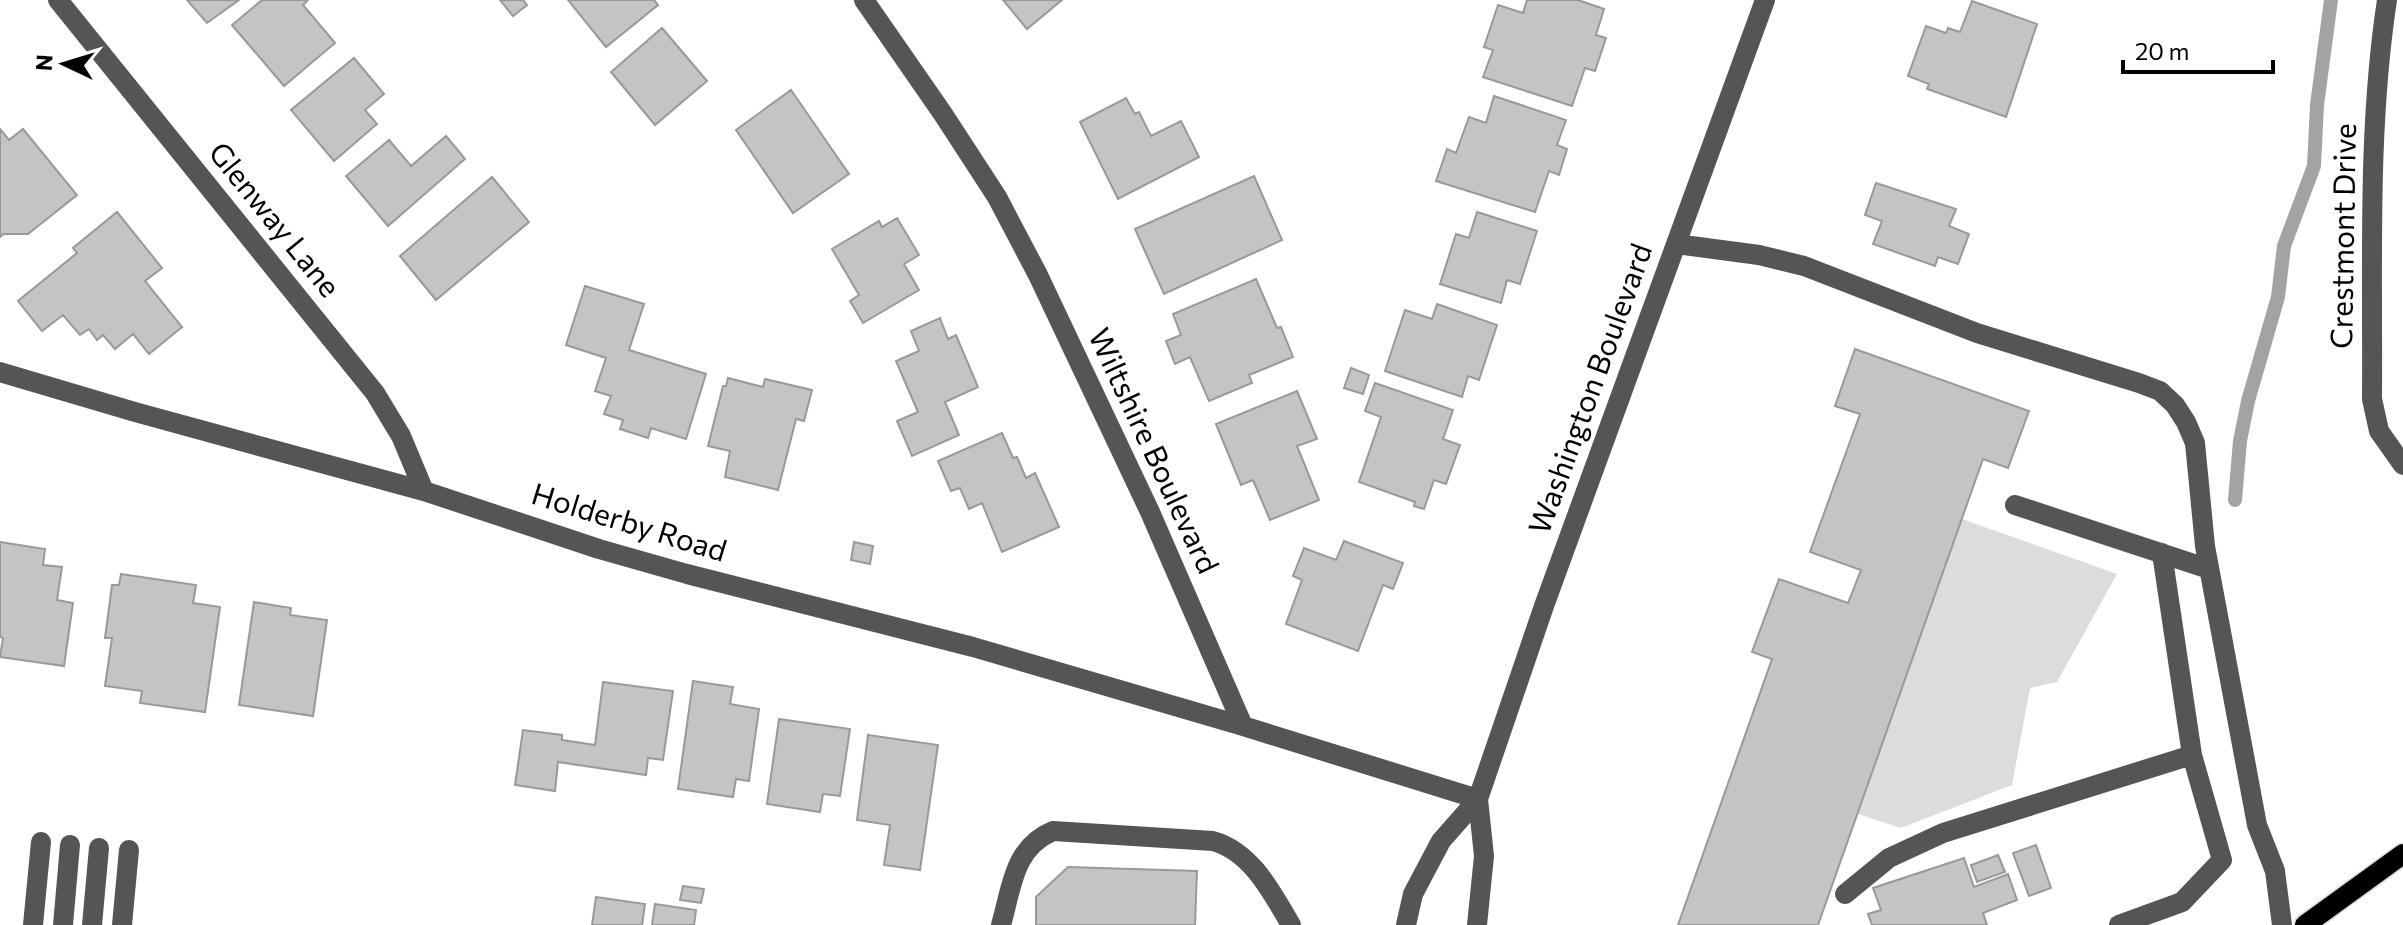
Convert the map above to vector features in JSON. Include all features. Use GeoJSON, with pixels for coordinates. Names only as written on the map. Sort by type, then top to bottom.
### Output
{"type":"FeatureCollection","features":[{"type":"Feature","properties":{"kind":"main road"},"geometry":{"type":"LineString","coordinates":[[2305,925],[2403,854]]}},
{"type":"Feature","properties":{"kind":"street","name":"Glenway Lane"},"geometry":{"type":"LineString","coordinates":[[58,0],[375,393],[401,436],[424,491]]}},
{"type":"Feature","properties":{"kind":"street","name":"Wiltshire Boulevard"},"geometry":{"type":"LineString","coordinates":[[864,0],[997,197],[1038,275],[1150,512],[1243,726]]}},
{"type":"Feature","properties":{"kind":"street","name":"Washington Boulevard"},"geometry":{"type":"LineString","coordinates":[[1406,925],[1413,894],[1441,841],[1478,799],[1513,692],[1765,0]]}},
{"type":"Feature","properties":{"kind":"street","name":"Crestmont Drive"},"geometry":{"type":"LineString","coordinates":[[2387,0],[2381,41],[2375,140],[2372,399],[2379,431],[2403,465]]}},
{"type":"Feature","properties":{"kind":"street"},"geometry":{"type":"LineString","coordinates":[[1676,244],[1759,255],[1804,266],[1977,333],[2160,391],[2175,405],[2195,443],[2209,569],[2257,825],[2275,871],[2282,925]]}},
{"type":"Feature","properties":{"kind":"street","name":"Holderby Road"},"geometry":{"type":"LineString","coordinates":[[0,372],[424,491],[599,549],[1033,663],[1243,726]]}},
{"type":"Feature","properties":{"kind":"street"},"geometry":{"type":"LineString","coordinates":[[2015,505],[2209,569]]}},
{"type":"Feature","properties":{"kind":"street"},"geometry":{"type":"LineString","coordinates":[[2119,925],[2182,902],[2222,860],[2192,755],[2162,553]]}},
{"type":"Feature","properties":{"kind":"street"},"geometry":{"type":"LineString","coordinates":[[1243,726],[1478,799]]}},
{"type":"Feature","properties":{"kind":"street"},"geometry":{"type":"LineString","coordinates":[[1845,894],[1889,858],[1943,833],[2192,755]]}},
{"type":"Feature","properties":{"kind":"street","name":"Washington Boulevard"},"geometry":{"type":"LineString","coordinates":[[1477,925],[1484,856],[1478,799]]}},
{"type":"Feature","properties":{"kind":"street"},"geometry":{"type":"LineString","coordinates":[[1001,925],[1018,863],[1027,847],[1053,831],[1213,841],[1225,845],[1244,858],[1271,892],[1291,925]]}},
{"type":"Feature","properties":{"kind":"street"},"geometry":{"type":"LineString","coordinates":[[33,925],[41,842]]}},
{"type":"Feature","properties":{"kind":"street"},"geometry":{"type":"LineString","coordinates":[[63,925],[70,845]]}},
{"type":"Feature","properties":{"kind":"street"},"geometry":{"type":"LineString","coordinates":[[92,925],[99,848]]}},
{"type":"Feature","properties":{"kind":"street"},"geometry":{"type":"LineString","coordinates":[[122,925],[129,850]]}},
{"type":"Feature","properties":{"kind":"shaded area"},"geometry":{"type":"Polygon","coordinates":[[[1962,519],[2117,574],[2057,682],[2030,688],[2012,785],[1901,828],[1858,814],[1962,519]]]}},
{"type":"Feature","properties":{"kind":"building"},"geometry":{"type":"Polygon","coordinates":[[[187,0],[239,0],[207,23],[187,0]]]}},
{"type":"Feature","properties":{"kind":"building"},"geometry":{"type":"Polygon","coordinates":[[[262,0],[308,0],[303,5],[335,43],[284,86],[232,25],[262,0]]]}},
{"type":"Feature","properties":{"kind":"building"},"geometry":{"type":"Polygon","coordinates":[[[500,0],[523,0],[527,5],[513,16],[500,0]]]}},
{"type":"Feature","properties":{"kind":"building"},"geometry":{"type":"Polygon","coordinates":[[[568,0],[654,0],[658,5],[606,47],[568,0]]]}},
{"type":"Feature","properties":{"kind":"building"},"geometry":{"type":"Polygon","coordinates":[[[1003,0],[1062,0],[1027,29],[1003,0]]]}},
{"type":"Feature","properties":{"kind":"building"},"geometry":{"type":"Polygon","coordinates":[[[1527,0],[1578,0],[1604,9],[1596,35],[1606,38],[1595,71],[1585,68],[1572,106],[1483,77],[1493,50],[1484,47],[1498,5],[1523,13],[1527,0]]]}},
{"type":"Feature","properties":{"kind":"building"},"geometry":{"type":"Polygon","coordinates":[[[1972,1],[2037,24],[2006,117],[1927,89],[1929,84],[1908,76],[1926,26],[1946,33],[1948,28],[1960,32],[1972,1]]]}},
{"type":"Feature","properties":{"kind":"building"},"geometry":{"type":"Polygon","coordinates":[[[662,28],[707,81],[655,125],[611,72],[662,28]]]}},
{"type":"Feature","properties":{"kind":"building"},"geometry":{"type":"Polygon","coordinates":[[[354,58],[384,94],[365,110],[377,124],[334,161],[291,110],[354,58]]]}},
{"type":"Feature","properties":{"kind":"building"},"geometry":{"type":"Polygon","coordinates":[[[791,90],[849,174],[793,213],[736,130],[791,90]]]}},
{"type":"Feature","properties":{"kind":"building"},"geometry":{"type":"Polygon","coordinates":[[[1494,96],[1566,120],[1557,145],[1567,149],[1559,175],[1549,171],[1535,212],[1436,181],[1447,149],[1456,153],[1469,117],[1486,123],[1494,96]]]}},
{"type":"Feature","properties":{"kind":"building"},"geometry":{"type":"Polygon","coordinates":[[[1126,98],[1135,114],[1139,112],[1151,136],[1181,121],[1199,157],[1118,199],[1080,122],[1126,98]]]}},
{"type":"Feature","properties":{"kind":"building"},"geometry":{"type":"Polygon","coordinates":[[[0,129],[9,140],[23,129],[77,195],[28,234],[4,234],[0,237],[0,129]]]}},
{"type":"Feature","properties":{"kind":"building"},"geometry":{"type":"Polygon","coordinates":[[[446,136],[465,159],[388,226],[346,176],[389,140],[411,166],[446,136]]]}},
{"type":"Feature","properties":{"kind":"building"},"geometry":{"type":"Polygon","coordinates":[[[1254,176],[1282,240],[1164,294],[1135,229],[1254,176]]]}},
{"type":"Feature","properties":{"kind":"building"},"geometry":{"type":"Polygon","coordinates":[[[492,177],[529,222],[436,300],[400,256],[492,177]]]}},
{"type":"Feature","properties":{"kind":"building"},"geometry":{"type":"Polygon","coordinates":[[[1876,183],[1956,209],[1949,226],[1969,234],[1958,264],[1938,257],[1935,266],[1873,244],[1882,221],[1865,215],[1876,183]]]}},
{"type":"Feature","properties":{"kind":"building"},"geometry":{"type":"Polygon","coordinates":[[[117,212],[162,268],[145,281],[182,327],[149,354],[133,334],[115,349],[103,335],[97,340],[89,329],[80,335],[63,315],[42,331],[18,301],[77,253],[73,248],[117,212]]]}},
{"type":"Feature","properties":{"kind":"building"},"geometry":{"type":"Polygon","coordinates":[[[1477,212],[1537,231],[1520,284],[1507,280],[1501,303],[1440,284],[1456,234],[1469,238],[1477,212]]]}},
{"type":"Feature","properties":{"kind":"building"},"geometry":{"type":"Polygon","coordinates":[[[897,218],[919,255],[904,264],[919,290],[863,323],[850,301],[859,295],[832,249],[879,221],[882,227],[897,218]]]}},
{"type":"Feature","properties":{"kind":"building"},"geometry":{"type":"Polygon","coordinates":[[[1256,279],[1293,357],[1249,375],[1252,383],[1209,401],[1190,357],[1175,364],[1166,341],[1181,335],[1173,314],[1256,279]]]}},
{"type":"Feature","properties":{"kind":"building"},"geometry":{"type":"Polygon","coordinates":[[[585,286],[644,304],[629,350],[706,374],[686,439],[651,428],[648,438],[620,429],[623,420],[604,414],[611,396],[595,391],[606,358],[566,345],[585,286]]]}},
{"type":"Feature","properties":{"kind":"building"},"geometry":{"type":"Polygon","coordinates":[[[1437,304],[1497,325],[1479,380],[1468,376],[1462,397],[1385,371],[1405,310],[1432,319],[1437,304]]]}},
{"type":"Feature","properties":{"kind":"building"},"geometry":{"type":"Polygon","coordinates":[[[940,318],[948,339],[956,335],[978,387],[945,402],[959,435],[912,456],[897,421],[918,412],[896,361],[919,351],[911,331],[940,318]]]}},
{"type":"Feature","properties":{"kind":"building"},"geometry":{"type":"Polygon","coordinates":[[[1855,349],[2029,411],[2008,468],[1983,459],[1818,925],[1678,925],[1772,659],[1752,652],[1779,579],[1848,603],[1861,570],[1810,552],[1860,414],[1835,406],[1855,349]]]}},
{"type":"Feature","properties":{"kind":"building"},"geometry":{"type":"Polygon","coordinates":[[[1351,368],[1369,375],[1363,394],[1344,388],[1351,368]]]}},
{"type":"Feature","properties":{"kind":"building"},"geometry":{"type":"Polygon","coordinates":[[[728,378],[763,387],[765,379],[812,390],[804,421],[796,419],[778,490],[725,477],[730,451],[708,446],[723,386],[726,386],[728,378]]]}},
{"type":"Feature","properties":{"kind":"building"},"geometry":{"type":"Polygon","coordinates":[[[1375,383],[1453,410],[1443,439],[1460,445],[1446,484],[1434,480],[1424,509],[1414,506],[1415,502],[1359,482],[1381,417],[1365,411],[1375,383]]]}},
{"type":"Feature","properties":{"kind":"building"},"geometry":{"type":"Polygon","coordinates":[[[1297,391],[1317,439],[1297,446],[1319,500],[1270,520],[1253,480],[1241,485],[1216,424],[1297,391]]]}},
{"type":"Feature","properties":{"kind":"building"},"geometry":{"type":"Polygon","coordinates":[[[1002,433],[1026,478],[1035,473],[1059,527],[1002,552],[982,503],[969,509],[960,488],[951,491],[938,461],[1002,433]]]}},
{"type":"Feature","properties":{"kind":"building"},"geometry":{"type":"Polygon","coordinates":[[[1344,541],[1403,563],[1393,589],[1383,585],[1358,651],[1286,624],[1302,580],[1293,576],[1304,548],[1336,560],[1344,541]]]}},
{"type":"Feature","properties":{"kind":"building"},"geometry":{"type":"Polygon","coordinates":[[[0,542],[45,549],[43,565],[62,567],[57,600],[73,603],[64,666],[0,657],[3,638],[0,637],[0,542]]]}},
{"type":"Feature","properties":{"kind":"building"},"geometry":{"type":"Polygon","coordinates":[[[854,542],[873,546],[870,564],[851,560],[854,542]]]}},
{"type":"Feature","properties":{"kind":"building"},"geometry":{"type":"Polygon","coordinates":[[[121,574],[196,585],[193,603],[220,607],[205,712],[140,703],[142,691],[105,686],[112,638],[105,638],[112,585],[119,585],[121,574]]]}},
{"type":"Feature","properties":{"kind":"building"},"geometry":{"type":"Polygon","coordinates":[[[254,602],[291,608],[290,615],[327,620],[313,716],[239,705],[254,602]]]}},
{"type":"Feature","properties":{"kind":"building"},"geometry":{"type":"Polygon","coordinates":[[[693,681],[733,687],[730,704],[759,709],[749,781],[736,779],[733,797],[678,789],[693,681]]]}},
{"type":"Feature","properties":{"kind":"building"},"geometry":{"type":"Polygon","coordinates":[[[603,682],[673,691],[663,760],[648,758],[646,775],[558,762],[555,791],[515,785],[523,730],[562,735],[562,740],[595,745],[603,682]]]}},
{"type":"Feature","properties":{"kind":"building"},"geometry":{"type":"Polygon","coordinates":[[[779,719],[850,729],[840,796],[823,794],[820,812],[767,804],[779,719]]]}},
{"type":"Feature","properties":{"kind":"building"},"geometry":{"type":"Polygon","coordinates":[[[868,735],[938,745],[920,870],[884,865],[890,825],[857,820],[868,735]]]}},
{"type":"Feature","properties":{"kind":"building"},"geometry":{"type":"Polygon","coordinates":[[[2036,845],[2051,888],[2029,896],[2013,853],[2036,845]]]}},
{"type":"Feature","properties":{"kind":"building"},"geometry":{"type":"Polygon","coordinates":[[[1998,855],[2005,872],[1977,882],[1971,865],[1998,855]]]}},
{"type":"Feature","properties":{"kind":"building"},"geometry":{"type":"Polygon","coordinates":[[[1964,858],[1974,887],[2008,874],[2017,900],[1983,913],[1987,925],[1872,925],[1868,914],[1881,910],[1873,888],[1964,858]]]}},
{"type":"Feature","properties":{"kind":"building"},"geometry":{"type":"Polygon","coordinates":[[[1068,867],[1197,871],[1195,925],[1036,925],[1036,897],[1068,867]]]}},
{"type":"Feature","properties":{"kind":"building"},"geometry":{"type":"Polygon","coordinates":[[[683,886],[704,889],[701,903],[680,900],[683,886]]]}},
{"type":"Feature","properties":{"kind":"building"},"geometry":{"type":"Polygon","coordinates":[[[596,897],[645,904],[642,925],[592,925],[596,897]]]}},
{"type":"Feature","properties":{"kind":"building"},"geometry":{"type":"Polygon","coordinates":[[[655,904],[696,910],[694,925],[652,925],[655,904]]]}},
{"type":"Feature","properties":{"kind":"waterway"},"geometry":{"type":"LineString","coordinates":[[2235,500],[2240,441],[2248,401],[2278,297],[2284,246],[2314,166],[2317,105],[2331,0]]}}]}
